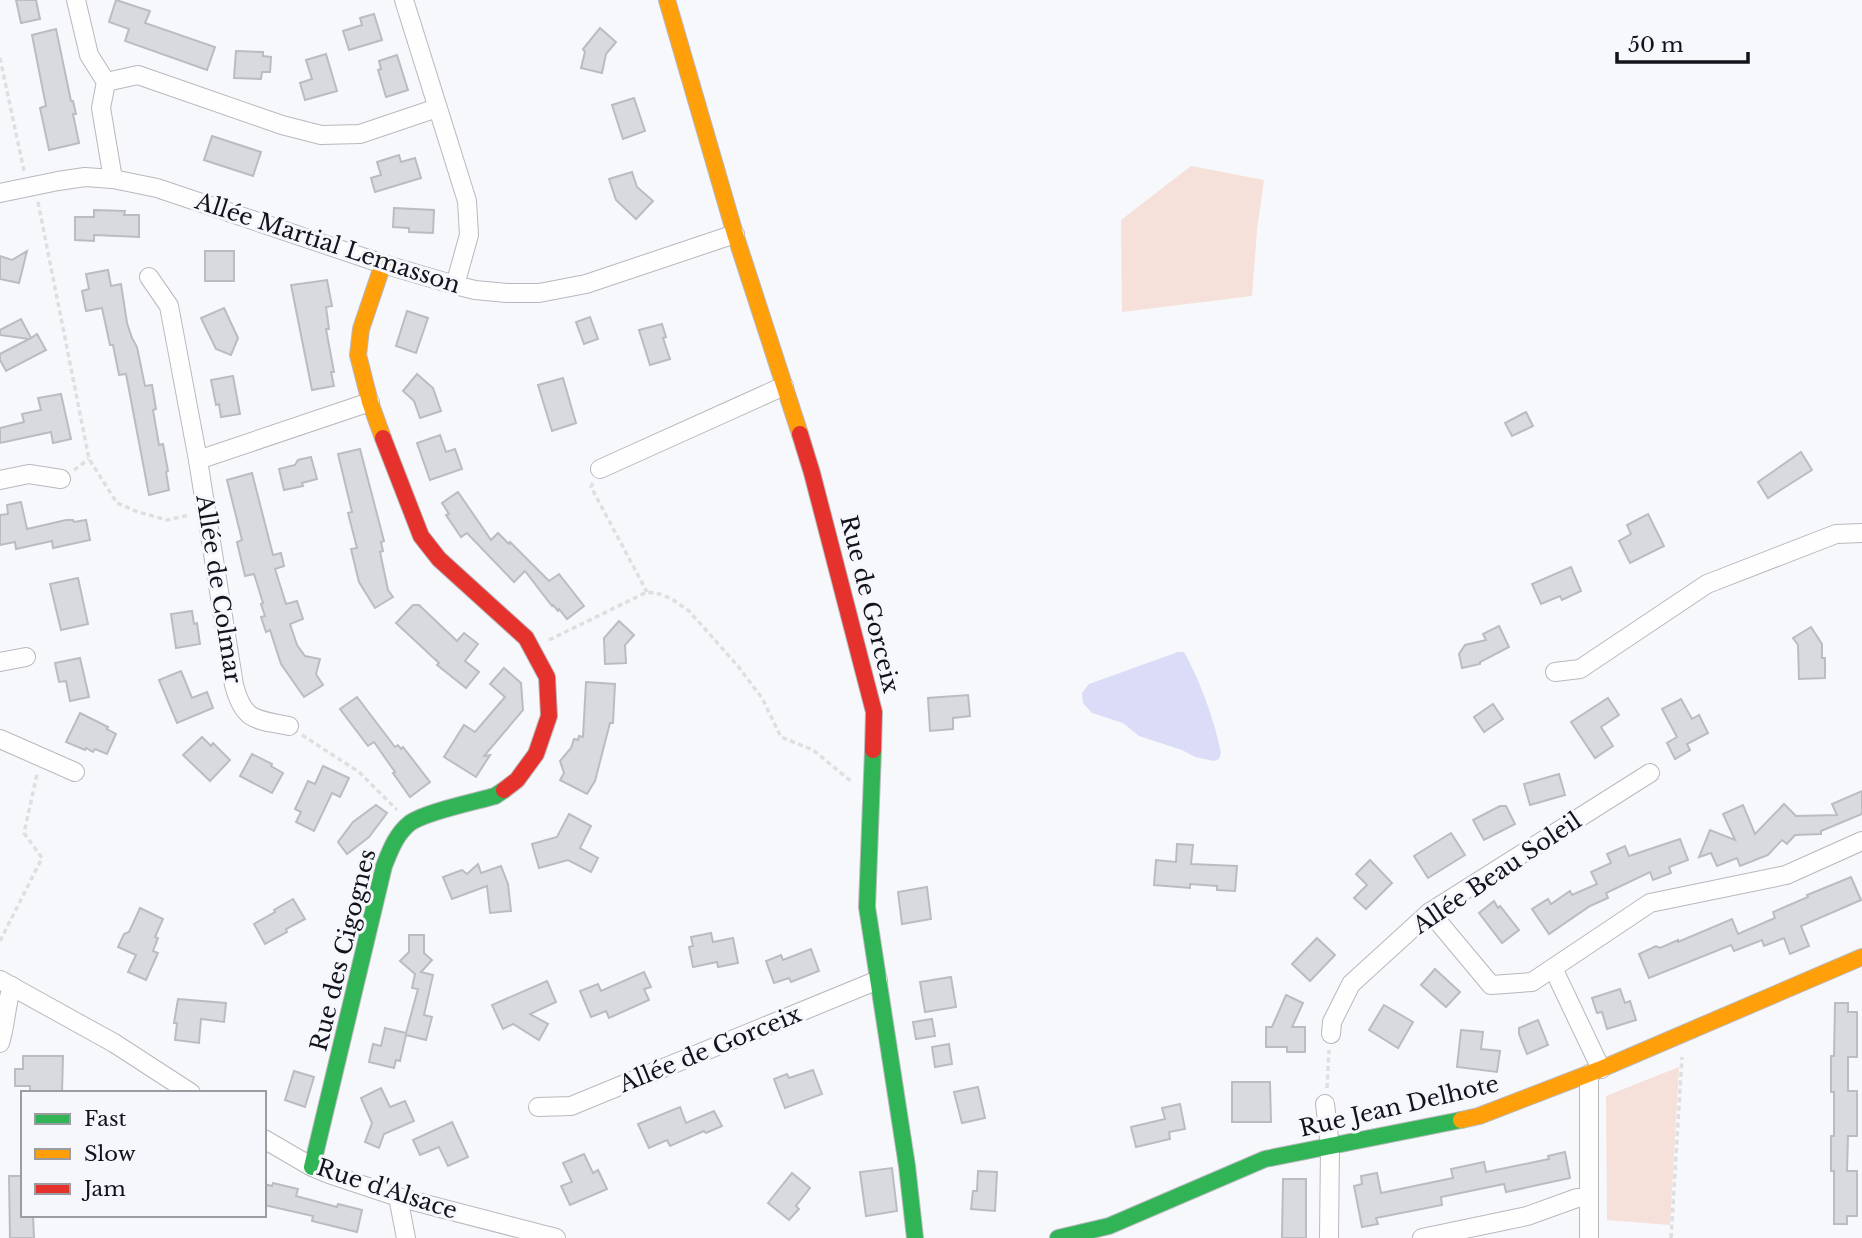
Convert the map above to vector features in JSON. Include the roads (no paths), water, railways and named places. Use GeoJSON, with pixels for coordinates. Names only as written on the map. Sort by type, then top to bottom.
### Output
{"type":"FeatureCollection","features":[{"type":"Feature","properties":{"kind":"street"},"geometry":{"type":"LineString","coordinates":[[76,0],[89,55],[106,82],[102,108],[113,179]]}},
{"type":"Feature","properties":{"kind":"street"},"geometry":{"type":"LineString","coordinates":[[404,0],[467,201],[469,235],[455,285]]}},
{"type":"Feature","properties":{"kind":"street","name":"Rue de Gorceix"},"geometry":{"type":"LineString","coordinates":[[667,0],[735,234],[812,472],[874,712],[867,907],[915,1238]]}},
{"type":"Feature","properties":{"kind":"street"},"geometry":{"type":"LineString","coordinates":[[106,82],[138,75],[282,125],[321,135],[360,134],[437,108]]}},
{"type":"Feature","properties":{"kind":"street","name":"Allée Martial Lemasson"},"geometry":{"type":"LineString","coordinates":[[0,193],[85,177],[113,179],[157,188],[383,264],[486,291],[539,293],[586,284],[735,234]]}},
{"type":"Feature","properties":{"kind":"street"},"geometry":{"type":"LineString","coordinates":[[198,460],[370,402],[358,355],[361,329],[383,264]]}},
{"type":"Feature","properties":{"kind":"street","name":"Allée de Colmar"},"geometry":{"type":"LineString","coordinates":[[149,276],[169,306],[239,702],[251,718],[289,726]]}},
{"type":"Feature","properties":{"kind":"street"},"geometry":{"type":"LineString","coordinates":[[600,469],[785,386]]}},
{"type":"Feature","properties":{"kind":"street","name":"Rue des Cigognes"},"geometry":{"type":"LineString","coordinates":[[312,1167],[384,866],[395,841],[410,823],[431,814],[495,796],[517,780],[536,754],[549,716],[547,677],[526,639],[439,559],[421,536],[370,402]]}},
{"type":"Feature","properties":{"kind":"street"},"geometry":{"type":"LineString","coordinates":[[0,480],[29,474],[61,480]]}},
{"type":"Feature","properties":{"kind":"street"},"geometry":{"type":"LineString","coordinates":[[1555,672],[1580,668],[1707,584],[1836,534],[1862,533]]}},
{"type":"Feature","properties":{"kind":"street"},"geometry":{"type":"LineString","coordinates":[[0,662],[26,657]]}},
{"type":"Feature","properties":{"kind":"street"},"geometry":{"type":"LineString","coordinates":[[0,739],[75,772]]}},
{"type":"Feature","properties":{"kind":"street","name":"Allée Beau Soleil"},"geometry":{"type":"LineString","coordinates":[[1331,1034],[1332,1022],[1351,984],[1430,912],[1650,773]]}},
{"type":"Feature","properties":{"kind":"street"},"geometry":{"type":"LineString","coordinates":[[1430,912],[1491,985],[1532,982],[1650,903],[1786,875],[1862,841]]}},
{"type":"Feature","properties":{"kind":"street","name":"Rue Jean Delhote"},"geometry":{"type":"LineString","coordinates":[[1058,1238],[1109,1226],[1265,1159],[1479,1116],[1595,1071],[1862,957]]}},
{"type":"Feature","properties":{"kind":"street"},"geometry":{"type":"LineString","coordinates":[[1553,968],[1595,1071],[1588,1198],[1589,1238]]}},
{"type":"Feature","properties":{"kind":"street","name":"Allée de Gorceix"},"geometry":{"type":"LineString","coordinates":[[538,1107],[571,1106],[878,981]]}},
{"type":"Feature","properties":{"kind":"street"},"geometry":{"type":"LineString","coordinates":[[0,1042],[5,1026],[8,997],[6,983]]}},
{"type":"Feature","properties":{"kind":"street"},"geometry":{"type":"LineString","coordinates":[[6,983],[114,1043],[188,1091]]}},
{"type":"Feature","properties":{"kind":"street"},"geometry":{"type":"LineString","coordinates":[[1325,1104],[1330,1146],[1329,1238]]}},
{"type":"Feature","properties":{"kind":"street","name":"Rue d'Alsace"},"geometry":{"type":"LineString","coordinates":[[266,1140],[312,1167],[398,1197],[556,1238]]}},
{"type":"Feature","properties":{"kind":"street"},"geometry":{"type":"LineString","coordinates":[[398,1197],[407,1238]]}},
{"type":"Feature","properties":{"kind":"street"},"geometry":{"type":"LineString","coordinates":[[1422,1238],[1527,1216],[1577,1198],[1588,1198]]}},
{"type":"Feature","properties":{"kind":"water"},"geometry":{"type":"Polygon","coordinates":[[[1184,652],[1211,715],[1221,753],[1219,759],[1214,761],[1195,757],[1139,736],[1123,723],[1092,713],[1083,703],[1082,693],[1089,684],[1184,652]]]}}]}
